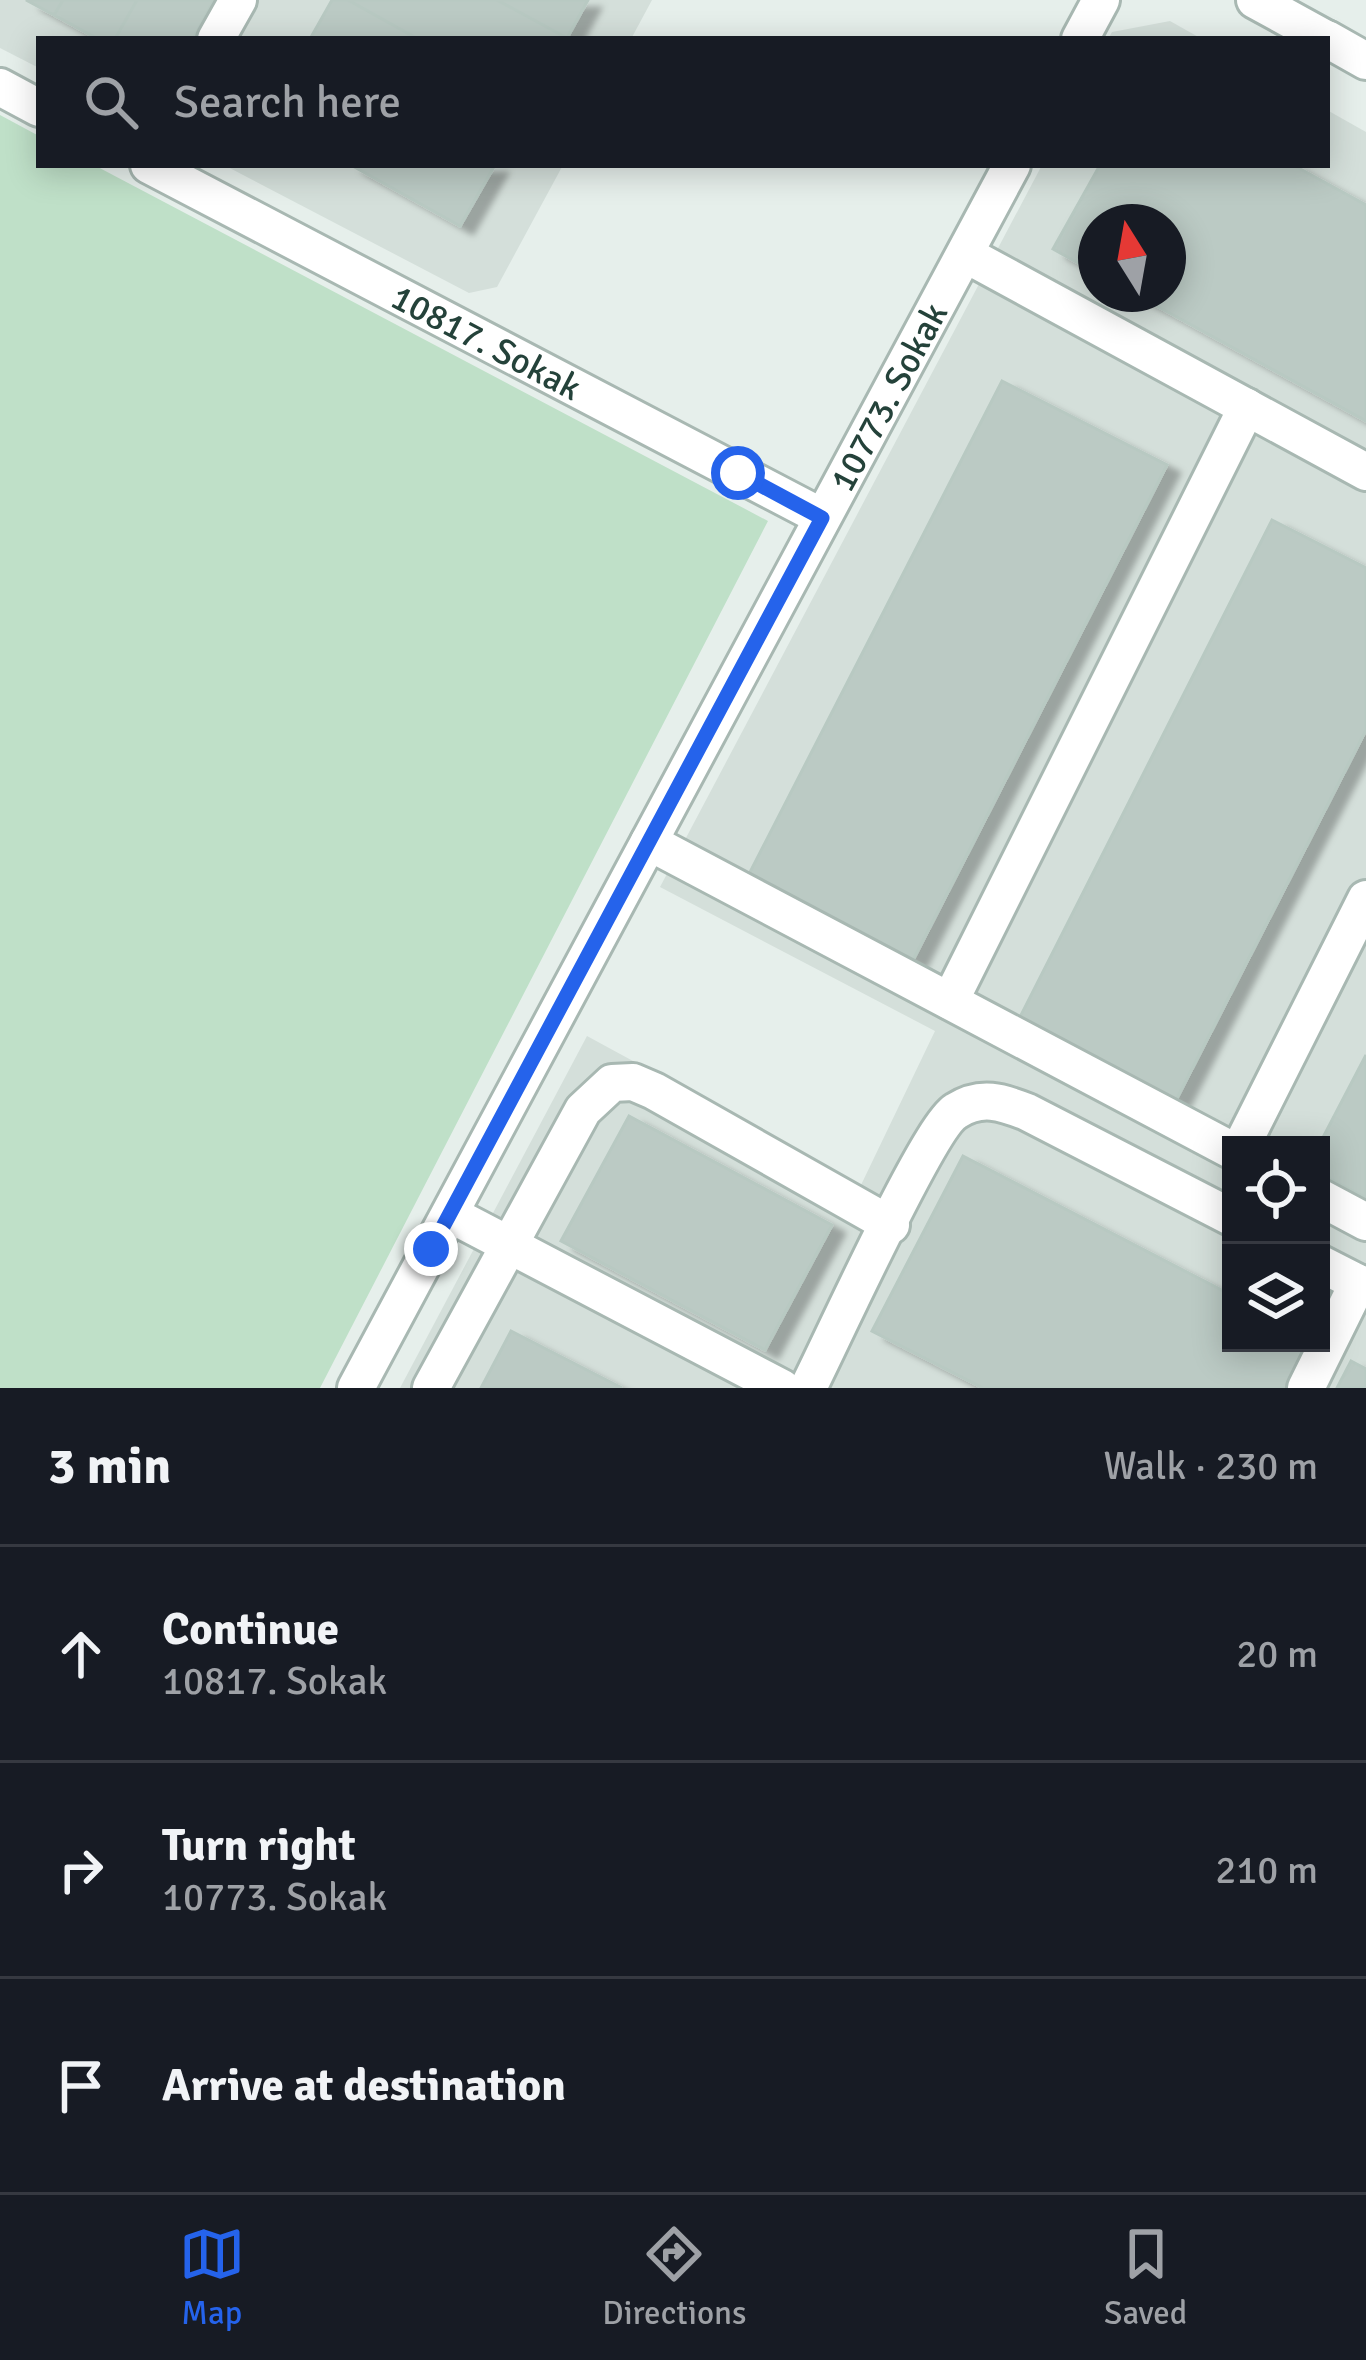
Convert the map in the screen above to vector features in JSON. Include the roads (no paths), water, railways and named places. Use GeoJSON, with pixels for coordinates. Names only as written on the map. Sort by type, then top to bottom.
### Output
{"type":"FeatureCollection","features":[{"type":"Feature","properties":{"kind":"street"},"geometry":{"type":"LineString","coordinates":[[218,36],[238,0]]}},
{"type":"Feature","properties":{"kind":"street"},"geometry":{"type":"LineString","coordinates":[[1082,36],[1101,0]]}},
{"type":"Feature","properties":{"kind":"street"},"geometry":{"type":"LineString","coordinates":[[1255,0],[1321,36]]}},
{"type":"Feature","properties":{"kind":"street"},"geometry":{"type":"LineString","coordinates":[[1330,41],[1366,61]]}},
{"type":"Feature","properties":{"kind":"street"},"geometry":{"type":"LineString","coordinates":[[0,87],[36,106]]}},
{"type":"Feature","properties":{"kind":"street","name":"10817. Sokak"},"geometry":{"type":"LineString","coordinates":[[154,168],[822,518]]}},
{"type":"Feature","properties":{"kind":"street","name":"10773. Sokak"},"geometry":{"type":"LineString","coordinates":[[356,1388],[1010,168]]}},
{"type":"Feature","properties":{"kind":"street"},"geometry":{"type":"LineString","coordinates":[[965,254],[1366,472]]}},
{"type":"Feature","properties":{"kind":"street"},"geometry":{"type":"LineString","coordinates":[[950,1001],[1247,407]]}},
{"type":"Feature","properties":{"kind":"street"},"geometry":{"type":"LineString","coordinates":[[650,842],[1222,1145]]}},
{"type":"Feature","properties":{"kind":"street"},"geometry":{"type":"LineString","coordinates":[[1247,1136],[1366,899]]}},
{"type":"Feature","properties":{"kind":"street"},"geometry":{"type":"LineString","coordinates":[[431,1388],[595,1093],[612,1083],[633,1082],[891,1225]]}},
{"type":"Feature","properties":{"kind":"street"},"geometry":{"type":"LineString","coordinates":[[808,1388],[936,1129],[976,1101],[1001,1102],[1027,1112],[1222,1212]]}},
{"type":"Feature","properties":{"kind":"street"},"geometry":{"type":"LineString","coordinates":[[1330,1203],[1366,1222]]}},
{"type":"Feature","properties":{"kind":"street"},"geometry":{"type":"LineString","coordinates":[[450,1214],[782,1388]]}},
{"type":"Feature","properties":{"kind":"street"},"geometry":{"type":"LineString","coordinates":[[1306,1388],[1362,1285],[1330,1269]]}}]}
